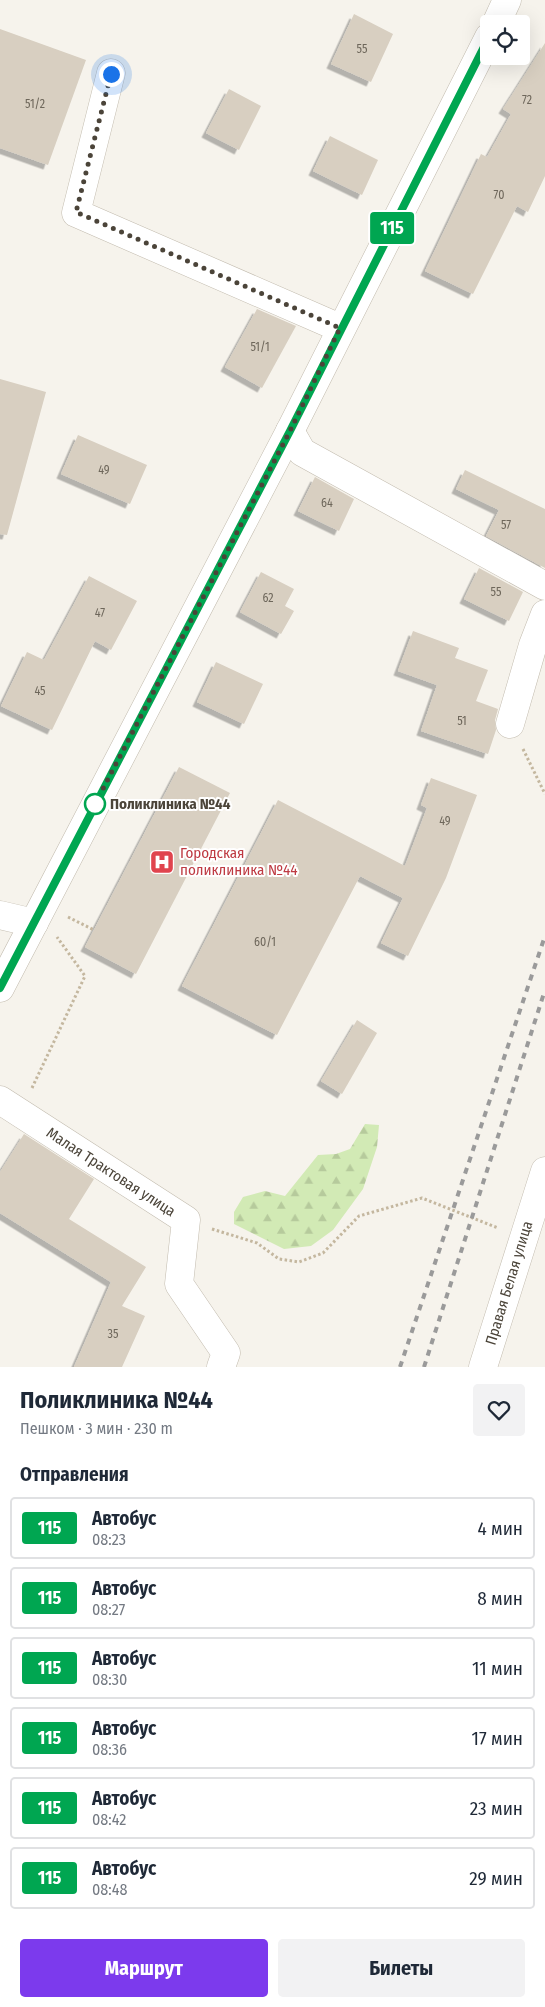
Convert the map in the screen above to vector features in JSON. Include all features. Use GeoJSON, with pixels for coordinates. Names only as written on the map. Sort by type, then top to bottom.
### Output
{"type":"FeatureCollection","features":[{"type":"Feature","properties":{"kind":"street"},"geometry":{"type":"LineString","coordinates":[[500,15],[507,0]]}},
{"type":"Feature","properties":{"kind":"street"},"geometry":{"type":"LineString","coordinates":[[0,988],[43,926],[340,328],[480,55]]}},
{"type":"Feature","properties":{"kind":"street"},"geometry":{"type":"LineString","coordinates":[[111,74],[76,212],[340,328]]}},
{"type":"Feature","properties":{"kind":"street"},"geometry":{"type":"LineString","coordinates":[[290,431],[302,452],[545,586]]}},
{"type":"Feature","properties":{"kind":"street"},"geometry":{"type":"LineString","coordinates":[[510,724],[533,645],[545,614]]}},
{"type":"Feature","properties":{"kind":"street"},"geometry":{"type":"LineString","coordinates":[[0,915],[43,926]]}},
{"type":"Feature","properties":{"kind":"street","name":"Малая Трактовая улица"},"geometry":{"type":"LineString","coordinates":[[10,1107],[186,1220],[179,1284],[226,1353],[221,1367]]}},
{"type":"Feature","properties":{"kind":"street","name":"Правая Белая улица"},"geometry":{"type":"LineString","coordinates":[[483,1367],[540,1205],[545,1171]]}},
{"type":"Feature","properties":{"kind":"path"},"geometry":{"type":"LineString","coordinates":[[510,724],[545,794]]}},
{"type":"Feature","properties":{"kind":"path"},"geometry":{"type":"LineString","coordinates":[[82,924],[94,930]]}},
{"type":"Feature","properties":{"kind":"path"},"geometry":{"type":"LineString","coordinates":[[10,1107],[85,976],[43,926]]}},
{"type":"Feature","properties":{"kind":"path"},"geometry":{"type":"LineString","coordinates":[[186,1220],[257,1243],[279,1259],[299,1262],[323,1253],[359,1216],[422,1198],[500,1229]]}},
{"type":"Feature","properties":{"kind":"green space"},"geometry":{"type":"Polygon","coordinates":[[[365,1124],[379,1125],[377,1147],[363,1189],[333,1230],[311,1246],[284,1249],[234,1224],[234,1212],[243,1197],[265,1191],[285,1196],[318,1155],[336,1154],[350,1149],[365,1124]]]}},
{"type":"Feature","properties":{"kind":"building"},"geometry":{"type":"Polygon","coordinates":[[[354,14],[393,34],[371,82],[331,64],[354,14]]]}},
{"type":"Feature","properties":{"kind":"building"},"geometry":{"type":"Polygon","coordinates":[[[0,29],[86,60],[48,165],[0,148],[0,29]]]}},
{"type":"Feature","properties":{"kind":"building"},"geometry":{"type":"Polygon","coordinates":[[[545,43],[545,176],[528,212],[517,206],[473,294],[425,271],[481,154],[487,157],[511,114],[503,109],[545,43]]]}},
{"type":"Feature","properties":{"kind":"building"},"geometry":{"type":"Polygon","coordinates":[[[229,89],[261,106],[239,150],[206,133],[229,89]]]}},
{"type":"Feature","properties":{"kind":"building"},"geometry":{"type":"Polygon","coordinates":[[[330,136],[378,160],[362,195],[313,171],[330,136]]]}},
{"type":"Feature","properties":{"kind":"building"},"geometry":{"type":"Polygon","coordinates":[[[257,309],[296,326],[262,388],[225,367],[257,309]]]}},
{"type":"Feature","properties":{"kind":"building"},"geometry":{"type":"Polygon","coordinates":[[[0,379],[46,392],[7,535],[0,534],[0,379]]]}},
{"type":"Feature","properties":{"kind":"building"},"geometry":{"type":"Polygon","coordinates":[[[78,435],[147,465],[130,504],[61,474],[78,435]]]}},
{"type":"Feature","properties":{"kind":"building"},"geometry":{"type":"Polygon","coordinates":[[[465,470],[545,509],[545,568],[486,536],[499,510],[456,489],[465,470]]]}},
{"type":"Feature","properties":{"kind":"building"},"geometry":{"type":"Polygon","coordinates":[[[315,477],[354,499],[339,531],[298,511],[315,477]]]}},
{"type":"Feature","properties":{"kind":"building"},"geometry":{"type":"Polygon","coordinates":[[[479,568],[523,592],[509,621],[464,599],[479,568]]]}},
{"type":"Feature","properties":{"kind":"building"},"geometry":{"type":"Polygon","coordinates":[[[261,572],[294,589],[285,606],[294,611],[281,634],[240,612],[261,572]]]}},
{"type":"Feature","properties":{"kind":"building"},"geometry":{"type":"Polygon","coordinates":[[[89,576],[137,601],[111,650],[95,641],[52,730],[1,706],[27,652],[44,660],[89,576]]]}},
{"type":"Feature","properties":{"kind":"building"},"geometry":{"type":"Polygon","coordinates":[[[413,631],[459,648],[455,658],[488,670],[476,701],[498,709],[495,720],[496,730],[488,754],[421,731],[437,685],[398,671],[413,631]]]}},
{"type":"Feature","properties":{"kind":"building"},"geometry":{"type":"Polygon","coordinates":[[[216,662],[263,684],[244,724],[197,702],[216,662]]]}},
{"type":"Feature","properties":{"kind":"building","name":"Городская поликлиника №44"},"geometry":{"type":"Polygon","coordinates":[[[179,767],[230,793],[136,974],[85,947],[179,767]]]}},
{"type":"Feature","properties":{"kind":"building"},"geometry":{"type":"Polygon","coordinates":[[[431,778],[477,795],[446,878],[408,956],[381,943],[403,898],[360,876],[277,1035],[182,986],[278,800],[405,866],[427,808],[421,805],[431,778]]]}},
{"type":"Feature","properties":{"kind":"building"},"geometry":{"type":"Polygon","coordinates":[[[357,1020],[377,1033],[342,1094],[321,1081],[357,1020]]]}},
{"type":"Feature","properties":{"kind":"building"},"geometry":{"type":"Polygon","coordinates":[[[24,1134],[94,1179],[69,1219],[146,1267],[122,1306],[145,1316],[122,1367],[74,1367],[111,1282],[0,1213],[0,1172],[24,1134]]]}},
{"type":"Feature","properties":{"kind":"railway"},"geometry":{"type":"LineString","coordinates":[[400,1367],[545,936]]}},
{"type":"Feature","properties":{"kind":"railway"},"geometry":{"type":"LineString","coordinates":[[424,1367],[545,990]]}},
{"type":"Feature","properties":{"kind":"bus line","name":"115"},"geometry":{"type":"LineString","coordinates":[[0,988],[290,431],[340,328],[480,55]]}},
{"type":"Feature","properties":{"kind":"place","name":"Поликлиника №44"},"geometry":{"type":"Point","coordinates":[95,804]}},
{"type":"Feature","properties":{"kind":"place","name":"Городская поликлиника №44"},"geometry":{"type":"Point","coordinates":[162,862]}},
{"type":"Feature","properties":{"kind":"route"},"geometry":{"type":"LineString","coordinates":[[95,804],[290,431],[340,328],[76,212],[111,74]]}}]}
